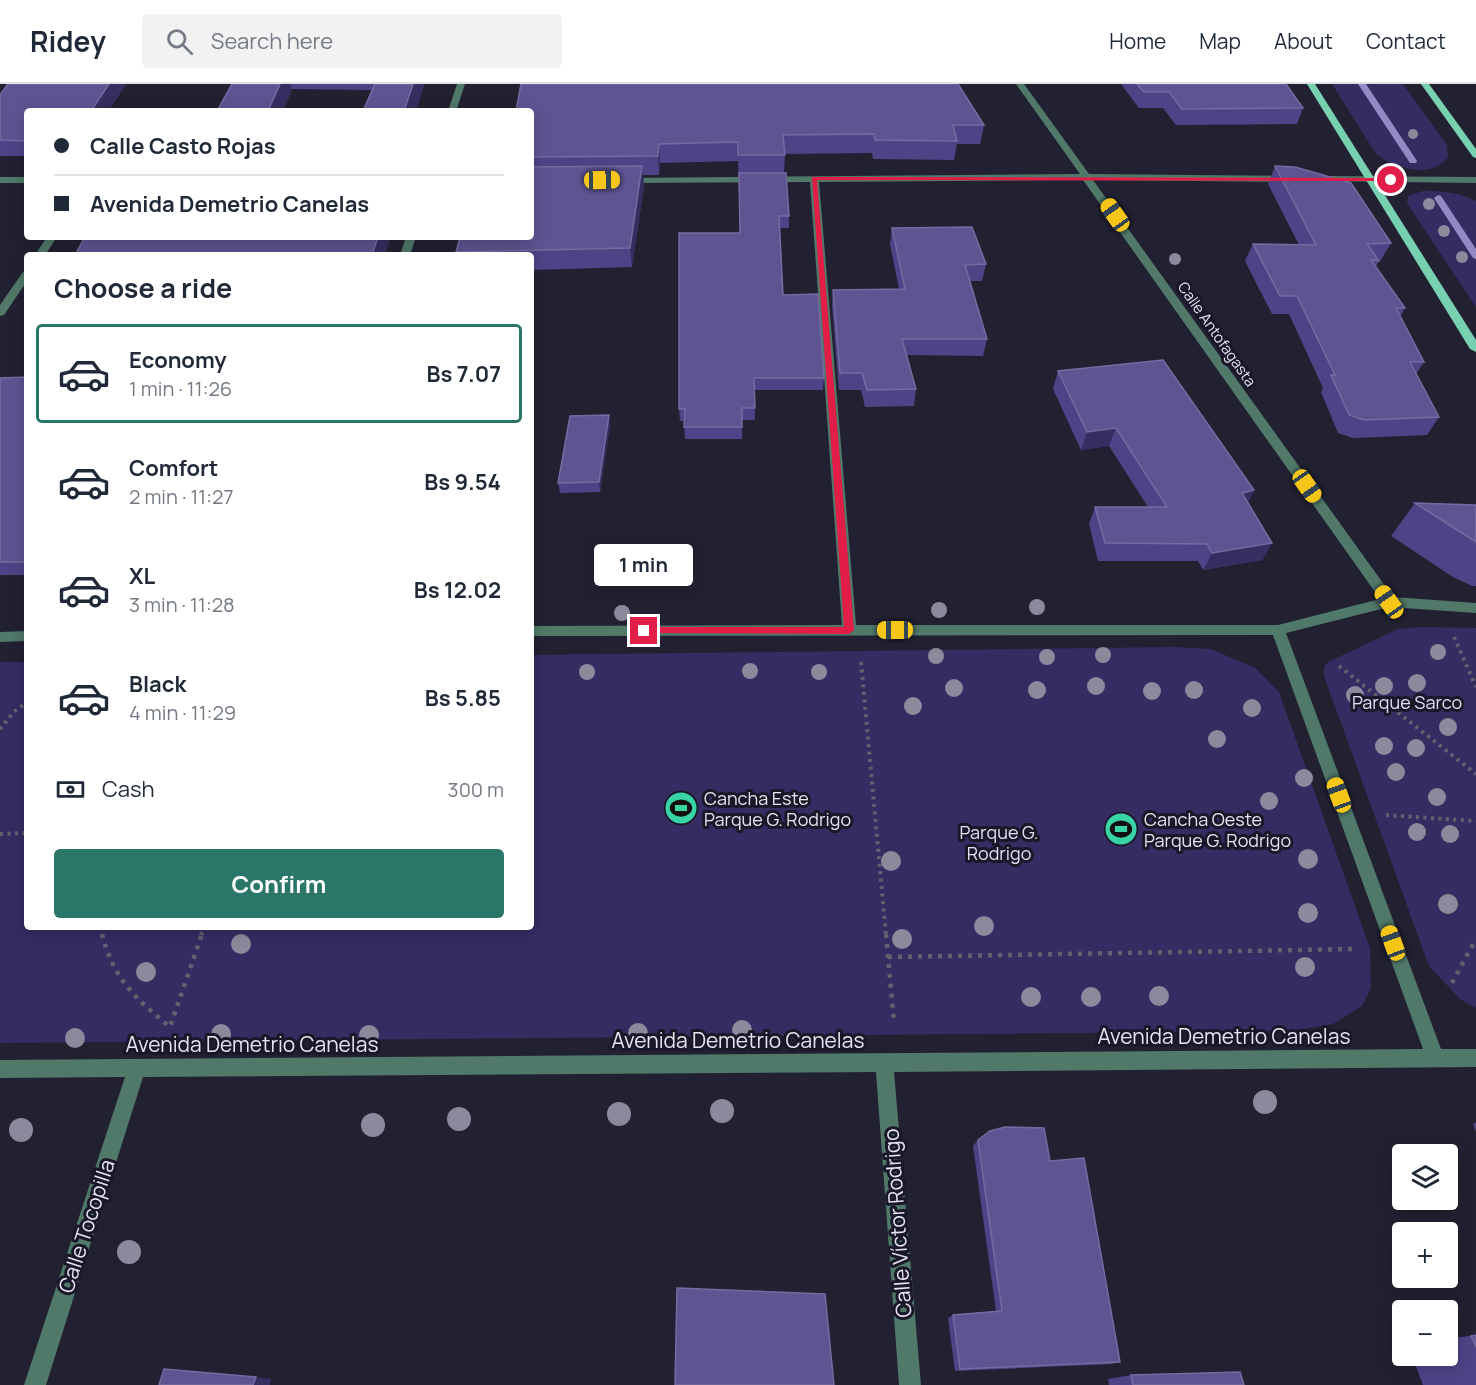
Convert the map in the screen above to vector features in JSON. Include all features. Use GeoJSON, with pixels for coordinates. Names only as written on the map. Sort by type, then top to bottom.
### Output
{"type":"FeatureCollection","features":[{"type":"Feature","properties":{"kind":"main road"},"geometry":{"type":"LineString","coordinates":[[1311,84],[1476,349]]}},
{"type":"Feature","properties":{"kind":"main road"},"geometry":{"type":"LineString","coordinates":[[1425,84],[1476,154]]}},
{"type":"Feature","properties":{"kind":"street"},"geometry":{"type":"LineString","coordinates":[[453,108],[460,84]]}},
{"type":"Feature","properties":{"kind":"street","name":"Calle Antofagasta"},"geometry":{"type":"LineString","coordinates":[[1020,84],[1389,602]]}},
{"type":"Feature","properties":{"kind":"street"},"geometry":{"type":"LineString","coordinates":[[614,180],[1087,177],[1302,179]]}},
{"type":"Feature","properties":{"kind":"street"},"geometry":{"type":"LineString","coordinates":[[814,178],[849,630]]}},
{"type":"Feature","properties":{"kind":"street"},"geometry":{"type":"LineString","coordinates":[[1314,179],[1476,180]]}},
{"type":"Feature","properties":{"kind":"street"},"geometry":{"type":"LineString","coordinates":[[0,180],[24,180]]}},
{"type":"Feature","properties":{"kind":"street"},"geometry":{"type":"LineString","coordinates":[[0,314],[24,278]]}},
{"type":"Feature","properties":{"kind":"street"},"geometry":{"type":"LineString","coordinates":[[534,631],[1278,630],[1389,602],[1476,608]]}},
{"type":"Feature","properties":{"kind":"street"},"geometry":{"type":"LineString","coordinates":[[1278,630],[1435,1057]]}},
{"type":"Feature","properties":{"kind":"street"},"geometry":{"type":"LineString","coordinates":[[0,637],[24,636]]}},
{"type":"Feature","properties":{"kind":"street","name":"Avenida Demetrio Canelas"},"geometry":{"type":"LineString","coordinates":[[0,1069],[1476,1058]]}},
{"type":"Feature","properties":{"kind":"street","name":"Calle Víctor Rodrigo"},"geometry":{"type":"LineString","coordinates":[[884,1062],[910,1385]]}},
{"type":"Feature","properties":{"kind":"street","name":"Calle Tocopilla"},"geometry":{"type":"LineString","coordinates":[[35,1385],[137,1068]]}},
{"type":"Feature","properties":{"kind":"path"},"geometry":{"type":"LineString","coordinates":[[1451,631],[1476,687]]}},
{"type":"Feature","properties":{"kind":"path"},"geometry":{"type":"LineString","coordinates":[[861,662],[894,1022]]}},
{"type":"Feature","properties":{"kind":"path"},"geometry":{"type":"LineString","coordinates":[[1339,666],[1476,774]]}},
{"type":"Feature","properties":{"kind":"path"},"geometry":{"type":"LineString","coordinates":[[0,729],[14,712],[24,704]]}},
{"type":"Feature","properties":{"kind":"path"},"geometry":{"type":"LineString","coordinates":[[1386,815],[1476,820]]}},
{"type":"Feature","properties":{"kind":"path"},"geometry":{"type":"LineString","coordinates":[[0,834],[24,833]]}},
{"type":"Feature","properties":{"kind":"path"},"geometry":{"type":"LineString","coordinates":[[101,930],[109,960],[134,997],[170,1027],[203,930]]}},
{"type":"Feature","properties":{"kind":"path"},"geometry":{"type":"LineString","coordinates":[[1452,983],[1476,939]]}},
{"type":"Feature","properties":{"kind":"path"},"geometry":{"type":"LineString","coordinates":[[888,957],[1358,949]]}},
{"type":"Feature","properties":{"kind":"green space"},"geometry":{"type":"Polygon","coordinates":[[[1332,84],[1403,84],[1447,145],[1448,157],[1441,164],[1423,170],[1393,164],[1376,154],[1332,84]]]}},
{"type":"Feature","properties":{"kind":"green space"},"geometry":{"type":"Polygon","coordinates":[[[1423,191],[1450,193],[1476,201],[1476,307],[1407,203],[1408,196],[1423,191]]]}},
{"type":"Feature","properties":{"kind":"green space","name":"Parque Sarco"},"geometry":{"type":"Polygon","coordinates":[[[1476,628],[1476,1008],[1460,999],[1429,966],[1324,676],[1324,667],[1328,662],[1398,629],[1476,628]]]}},
{"type":"Feature","properties":{"kind":"green space","name":"Parque G. Rodrigo"},"geometry":{"type":"Polygon","coordinates":[[[1174,647],[1211,649],[1255,668],[1279,692],[1370,948],[1371,988],[1362,1006],[1333,1024],[1294,1031],[0,1043],[0,662],[24,662],[24,930],[534,930],[534,655],[1174,647]]]}},
{"type":"Feature","properties":{"kind":"building"},"geometry":{"type":"Polygon","coordinates":[[[8,84],[109,84],[93,108],[24,108],[24,141],[0,140],[0,95],[8,84]]]}},
{"type":"Feature","properties":{"kind":"building"},"geometry":{"type":"Polygon","coordinates":[[[232,84],[280,84],[269,108],[219,108],[232,84]]]}},
{"type":"Feature","properties":{"kind":"building"},"geometry":{"type":"Polygon","coordinates":[[[375,84],[413,84],[405,108],[364,108],[375,84]]]}},
{"type":"Feature","properties":{"kind":"building"},"geometry":{"type":"Polygon","coordinates":[[[521,84],[958,84],[984,125],[953,125],[957,141],[875,140],[874,134],[783,135],[785,155],[738,155],[738,142],[659,144],[658,156],[534,157],[534,108],[517,108],[521,84]]]}},
{"type":"Feature","properties":{"kind":"building"},"geometry":{"type":"Polygon","coordinates":[[[1137,84],[1286,84],[1303,108],[1182,109],[1169,92],[1144,92],[1137,84]]]}},
{"type":"Feature","properties":{"kind":"building"},"geometry":{"type":"Polygon","coordinates":[[[642,166],[630,248],[456,252],[459,240],[534,240],[534,167],[642,166]]]}},
{"type":"Feature","properties":{"kind":"building"},"geometry":{"type":"Polygon","coordinates":[[[1275,166],[1295,167],[1351,183],[1391,243],[1367,244],[1379,261],[1371,260],[1405,308],[1396,308],[1424,362],[1410,362],[1439,417],[1364,420],[1349,415],[1331,375],[1335,375],[1297,296],[1280,296],[1253,244],[1316,245],[1275,166]]]}},
{"type":"Feature","properties":{"kind":"building"},"geometry":{"type":"Polygon","coordinates":[[[739,173],[786,173],[789,216],[779,216],[783,295],[818,294],[824,378],[754,378],[755,408],[742,408],[742,427],[684,427],[685,409],[679,409],[679,233],[740,233],[739,173]]]}},
{"type":"Feature","properties":{"kind":"building"},"geometry":{"type":"Polygon","coordinates":[[[972,227],[986,264],[965,265],[987,339],[902,339],[916,389],[867,390],[862,373],[840,373],[833,290],[905,289],[892,228],[972,227]]]}},
{"type":"Feature","properties":{"kind":"building"},"geometry":{"type":"Polygon","coordinates":[[[83,240],[377,240],[373,252],[77,252],[83,240]]]}},
{"type":"Feature","properties":{"kind":"building"},"geometry":{"type":"Polygon","coordinates":[[[1163,360],[1254,490],[1242,493],[1272,543],[1212,553],[1207,544],[1105,543],[1095,507],[1167,507],[1116,428],[1087,432],[1058,371],[1163,360]]]}},
{"type":"Feature","properties":{"kind":"building"},"geometry":{"type":"Polygon","coordinates":[[[24,377],[24,562],[0,562],[0,378],[24,377]]]}},
{"type":"Feature","properties":{"kind":"building"},"geometry":{"type":"Polygon","coordinates":[[[609,415],[599,482],[558,483],[570,416],[609,415]]]}},
{"type":"Feature","properties":{"kind":"building"},"geometry":{"type":"Polygon","coordinates":[[[1415,503],[1476,505],[1476,542],[1415,503]]]}},
{"type":"Feature","properties":{"kind":"building"},"geometry":{"type":"Polygon","coordinates":[[[1005,1127],[1044,1128],[1050,1161],[1084,1158],[1120,1362],[960,1369],[953,1315],[1002,1311],[978,1140],[990,1131],[1005,1127]]]}},
{"type":"Feature","properties":{"kind":"building"},"geometry":{"type":"Polygon","coordinates":[[[677,1288],[825,1294],[834,1385],[675,1385],[677,1288]]]}},
{"type":"Feature","properties":{"kind":"building"},"geometry":{"type":"Polygon","coordinates":[[[1476,1335],[1476,1347],[1471,1336],[1476,1335]]]}},
{"type":"Feature","properties":{"kind":"building"},"geometry":{"type":"Polygon","coordinates":[[[164,1369],[256,1377],[253,1385],[159,1385],[164,1369]]]}},
{"type":"Feature","properties":{"kind":"building"},"geometry":{"type":"Polygon","coordinates":[[[1240,1372],[1244,1385],[1133,1385],[1131,1375],[1240,1372]]]}},
{"type":"Feature","properties":{"kind":"waterway"},"geometry":{"type":"LineString","coordinates":[[1362,84],[1413,161]]}},
{"type":"Feature","properties":{"kind":"waterway"},"geometry":{"type":"LineString","coordinates":[[1438,198],[1476,256]]}},
{"type":"Feature","properties":{"kind":"place","name":"Cancha Este Parque G. Rodrigo"},"geometry":{"type":"Point","coordinates":[681,808]}},
{"type":"Feature","properties":{"kind":"place","name":"Cancha Oeste Parque G. Rodrigo"},"geometry":{"type":"Point","coordinates":[1121,829]}},
{"type":"Feature","properties":{"kind":"route"},"geometry":{"type":"LineString","coordinates":[[644,631],[849,630],[814,178],[1087,177],[1391,180]]}}]}
